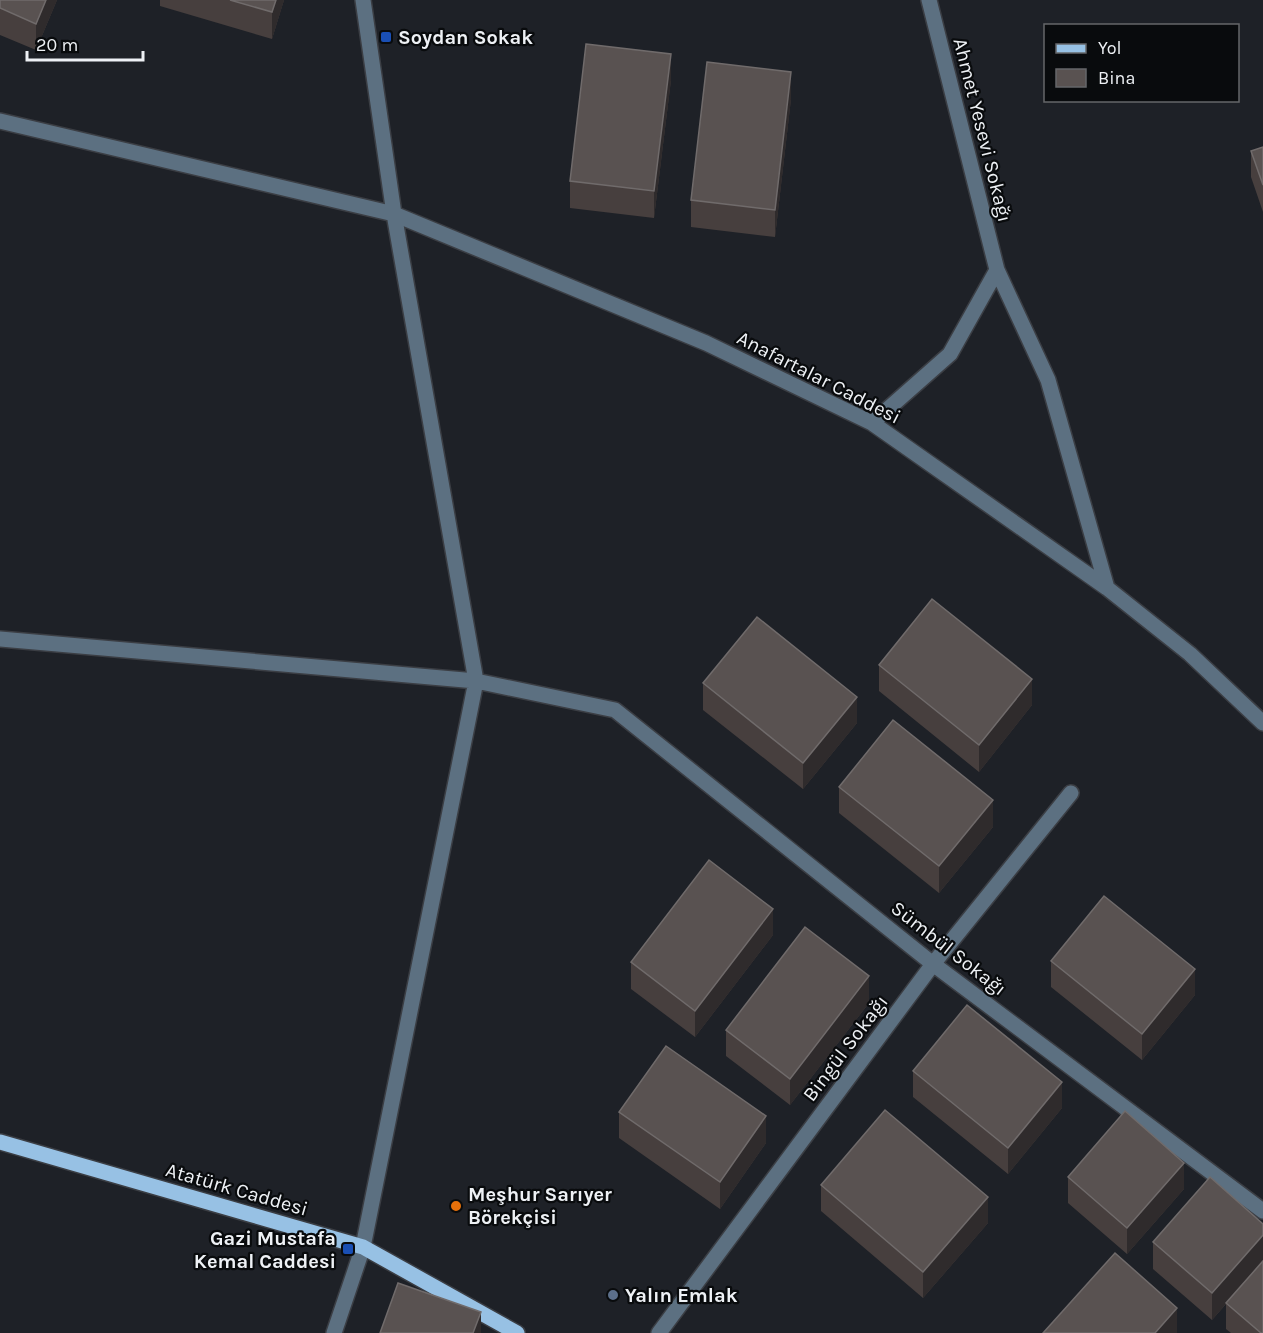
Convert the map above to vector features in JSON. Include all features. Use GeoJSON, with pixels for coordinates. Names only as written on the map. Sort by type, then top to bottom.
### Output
{"type":"FeatureCollection","features":[{"type":"Feature","properties":{"kind":"main road","name":"Atatürk Caddesi"},"geometry":{"type":"LineString","coordinates":[[0,1142],[363,1247],[517,1333]]}},
{"type":"Feature","properties":{"kind":"street"},"geometry":{"type":"LineString","coordinates":[[334,1333],[363,1247],[476,681],[394,214],[363,0]]}},
{"type":"Feature","properties":{"kind":"street","name":"Ahmet Yesevi Sokağı"},"geometry":{"type":"LineString","coordinates":[[929,0],[996,270],[1048,380],[1107,588]]}},
{"type":"Feature","properties":{"kind":"street","name":"Anafartalar Caddesi"},"geometry":{"type":"LineString","coordinates":[[0,121],[394,214],[706,342],[872,423],[1107,588],[1190,654],[1263,723]]}},
{"type":"Feature","properties":{"kind":"street"},"geometry":{"type":"LineString","coordinates":[[872,423],[950,354],[996,270]]}},
{"type":"Feature","properties":{"kind":"street"},"geometry":{"type":"LineString","coordinates":[[0,639],[476,681]]}},
{"type":"Feature","properties":{"kind":"street","name":"Sümbül Sokağı"},"geometry":{"type":"LineString","coordinates":[[476,681],[615,710],[933,964],[1263,1211]]}},
{"type":"Feature","properties":{"kind":"street","name":"Bingül Sokağı"},"geometry":{"type":"LineString","coordinates":[[659,1333],[933,964],[1071,793]]}},
{"type":"Feature","properties":{"kind":"building"},"geometry":{"type":"Polygon","coordinates":[[[0,0],[46,0],[36,24],[0,8],[0,0]]]}},
{"type":"Feature","properties":{"kind":"building"},"geometry":{"type":"Polygon","coordinates":[[[230,0],[276,0],[272,12],[230,0]]]}},
{"type":"Feature","properties":{"kind":"building"},"geometry":{"type":"Polygon","coordinates":[[[586,44],[671,54],[654,191],[570,181],[586,44]]]}},
{"type":"Feature","properties":{"kind":"building"},"geometry":{"type":"Polygon","coordinates":[[[707,62],[791,72],[775,210],[691,200],[707,62]]]}},
{"type":"Feature","properties":{"kind":"building"},"geometry":{"type":"Polygon","coordinates":[[[1263,147],[1263,185],[1251,151],[1263,147]]]}},
{"type":"Feature","properties":{"kind":"building"},"geometry":{"type":"Polygon","coordinates":[[[932,599],[1032,679],[979,745],[879,665],[932,599]]]}},
{"type":"Feature","properties":{"kind":"building"},"geometry":{"type":"Polygon","coordinates":[[[757,617],[857,697],[803,763],[703,683],[757,617]]]}},
{"type":"Feature","properties":{"kind":"building"},"geometry":{"type":"Polygon","coordinates":[[[893,720],[993,800],[939,866],[839,787],[893,720]]]}},
{"type":"Feature","properties":{"kind":"building"},"geometry":{"type":"Polygon","coordinates":[[[709,860],[773,909],[695,1011],[631,962],[709,860]]]}},
{"type":"Feature","properties":{"kind":"building"},"geometry":{"type":"Polygon","coordinates":[[[1104,896],[1195,969],[1142,1034],[1051,961],[1104,896]]]}},
{"type":"Feature","properties":{"kind":"building"},"geometry":{"type":"Polygon","coordinates":[[[805,927],[869,976],[790,1079],[726,1030],[805,927]]]}},
{"type":"Feature","properties":{"kind":"building"},"geometry":{"type":"Polygon","coordinates":[[[967,1005],[1062,1082],[1008,1148],[913,1071],[967,1005]]]}},
{"type":"Feature","properties":{"kind":"building"},"geometry":{"type":"Polygon","coordinates":[[[666,1046],[766,1116],[720,1182],[619,1112],[666,1046]]]}},
{"type":"Feature","properties":{"kind":"building"},"geometry":{"type":"Polygon","coordinates":[[[885,1110],[988,1197],[923,1272],[821,1185],[885,1110]]]}},
{"type":"Feature","properties":{"kind":"building"},"geometry":{"type":"Polygon","coordinates":[[[1125,1111],[1184,1163],[1127,1228],[1068,1177],[1125,1111]]]}},
{"type":"Feature","properties":{"kind":"building"},"geometry":{"type":"Polygon","coordinates":[[[1210,1177],[1263,1224],[1263,1235],[1212,1293],[1153,1242],[1210,1177]]]}},
{"type":"Feature","properties":{"kind":"building"},"geometry":{"type":"Polygon","coordinates":[[[1115,1253],[1177,1308],[1155,1333],[1043,1333],[1115,1253]]]}},
{"type":"Feature","properties":{"kind":"building"},"geometry":{"type":"Polygon","coordinates":[[[1263,1261],[1263,1333],[1261,1333],[1226,1303],[1263,1261]]]}},
{"type":"Feature","properties":{"kind":"building"},"geometry":{"type":"Polygon","coordinates":[[[398,1283],[481,1312],[473,1333],[380,1333],[398,1283]]]}},
{"type":"Feature","properties":{"kind":"place","name":"Soydan Sokak"},"geometry":{"type":"Point","coordinates":[386,37]}},
{"type":"Feature","properties":{"kind":"place","name":"Meşhur Sarıyer Börekçisi"},"geometry":{"type":"Point","coordinates":[456,1206]}},
{"type":"Feature","properties":{"kind":"place","name":"Gazi Mustafa Kemal Caddesi"},"geometry":{"type":"Point","coordinates":[348,1249]}},
{"type":"Feature","properties":{"kind":"place","name":"Yalın Emlak"},"geometry":{"type":"Point","coordinates":[613,1295]}}]}
